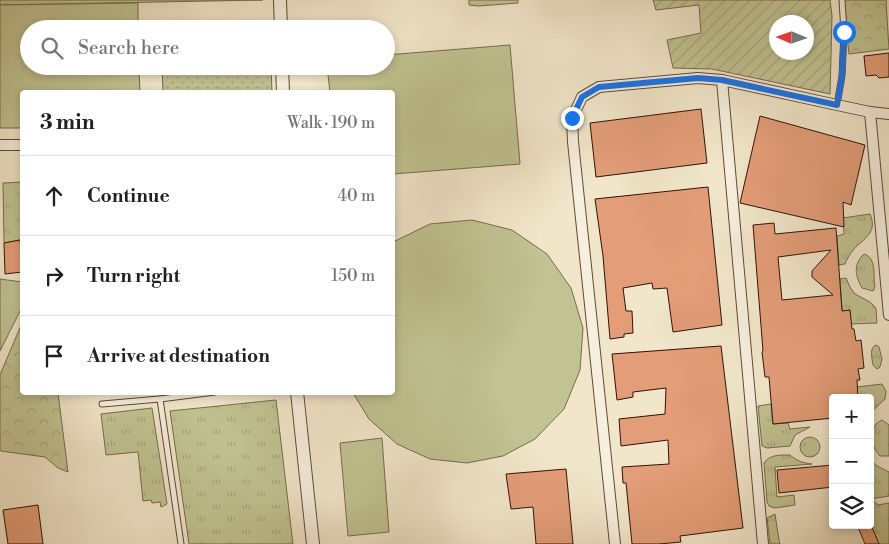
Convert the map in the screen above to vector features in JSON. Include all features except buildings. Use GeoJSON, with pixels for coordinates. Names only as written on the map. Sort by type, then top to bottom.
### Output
{"type":"FeatureCollection","features":[{"type":"Feature","properties":{"kind":"street"},"geometry":{"type":"LineString","coordinates":[[280,0],[281,20]]}},
{"type":"Feature","properties":{"kind":"street"},"geometry":{"type":"LineString","coordinates":[[282,75],[283,90]]}},
{"type":"Feature","properties":{"kind":"street"},"geometry":{"type":"LineString","coordinates":[[615,544],[575,161],[572,118],[582,97],[599,87],[698,78],[722,80],[870,112],[889,114]]}},
{"type":"Feature","properties":{"kind":"street"},"geometry":{"type":"LineString","coordinates":[[722,80],[763,544]]}},
{"type":"Feature","properties":{"kind":"street"},"geometry":{"type":"LineString","coordinates":[[870,112],[889,315]]}},
{"type":"Feature","properties":{"kind":"street"},"geometry":{"type":"LineString","coordinates":[[0,145],[20,145]]}},
{"type":"Feature","properties":{"kind":"street"},"geometry":{"type":"LineString","coordinates":[[297,395],[313,544]]}},
{"type":"Feature","properties":{"kind":"lane"},"geometry":{"type":"LineString","coordinates":[[837,105],[842,76],[844,41],[842,0]]}},
{"type":"Feature","properties":{"kind":"lane"},"geometry":{"type":"LineString","coordinates":[[102,404],[191,395]]}},
{"type":"Feature","properties":{"kind":"lane"},"geometry":{"type":"LineString","coordinates":[[160,399],[181,544]]}},
{"type":"Feature","properties":{"kind":"green space"},"geometry":{"type":"Polygon","coordinates":[[[0,0],[263,0],[0,5],[0,0]]]}},
{"type":"Feature","properties":{"kind":"green space"},"geometry":{"type":"Polygon","coordinates":[[[469,0],[518,0],[518,3],[479,6],[469,5],[469,0]]]}},
{"type":"Feature","properties":{"kind":"green space"},"geometry":{"type":"Polygon","coordinates":[[[653,0],[830,0],[832,16],[830,94],[712,69],[673,68],[667,40],[701,33],[699,5],[656,10],[653,0]]]}},
{"type":"Feature","properties":{"kind":"green space"},"geometry":{"type":"Polygon","coordinates":[[[843,0],[886,0],[889,49],[849,54],[843,0]]]}},
{"type":"Feature","properties":{"kind":"green space"},"geometry":{"type":"Polygon","coordinates":[[[138,3],[138,20],[20,20],[20,75],[139,75],[140,90],[20,90],[20,128],[0,128],[0,5],[138,3]]]}},
{"type":"Feature","properties":{"kind":"green space"},"geometry":{"type":"Polygon","coordinates":[[[510,45],[520,164],[395,174],[395,90],[330,90],[328,75],[395,75],[395,54],[510,45]]]}},
{"type":"Feature","properties":{"kind":"green space"},"geometry":{"type":"Polygon","coordinates":[[[162,75],[271,75],[272,90],[163,90],[162,75]]]}},
{"type":"Feature","properties":{"kind":"green space"},"geometry":{"type":"Polygon","coordinates":[[[20,182],[20,240],[4,243],[3,183],[20,182]]]}},
{"type":"Feature","properties":{"kind":"green space"},"geometry":{"type":"Polygon","coordinates":[[[870,214],[872,226],[869,235],[853,250],[845,264],[839,265],[837,236],[844,234],[843,218],[870,214]]]}},
{"type":"Feature","properties":{"kind":"green space"},"geometry":{"type":"Polygon","coordinates":[[[472,220],[512,230],[547,254],[571,288],[583,328],[580,370],[564,409],[535,439],[503,456],[467,463],[430,459],[397,444],[369,419],[354,395],[395,395],[395,241],[430,224],[472,220]]]}},
{"type":"Feature","properties":{"kind":"green space"},"geometry":{"type":"Polygon","coordinates":[[[864,254],[873,263],[875,287],[873,291],[862,288],[858,279],[856,270],[860,258],[864,254]]]}},
{"type":"Feature","properties":{"kind":"green space"},"geometry":{"type":"Polygon","coordinates":[[[846,278],[855,294],[870,302],[876,308],[877,323],[851,324],[850,310],[842,311],[840,279],[846,278]]]}},
{"type":"Feature","properties":{"kind":"green space"},"geometry":{"type":"Polygon","coordinates":[[[0,279],[20,282],[20,311],[0,351],[0,279]]]}},
{"type":"Feature","properties":{"kind":"green space"},"geometry":{"type":"Polygon","coordinates":[[[20,328],[20,395],[58,395],[68,472],[58,468],[45,457],[0,450],[0,375],[20,328]]]}},
{"type":"Feature","properties":{"kind":"green space"},"geometry":{"type":"Polygon","coordinates":[[[876,345],[879,347],[882,359],[880,367],[877,369],[873,365],[872,353],[872,348],[876,345]]]}},
{"type":"Feature","properties":{"kind":"green space"},"geometry":{"type":"Polygon","coordinates":[[[882,384],[886,391],[885,399],[874,409],[874,394],[858,394],[857,387],[882,384]]]}},
{"type":"Feature","properties":{"kind":"green space"},"geometry":{"type":"Polygon","coordinates":[[[276,400],[293,544],[189,544],[170,411],[276,400]]]}},
{"type":"Feature","properties":{"kind":"green space"},"geometry":{"type":"Polygon","coordinates":[[[771,404],[773,424],[788,423],[790,429],[810,427],[795,435],[790,446],[767,448],[762,446],[758,406],[771,404]]]}},
{"type":"Feature","properties":{"kind":"green space"},"geometry":{"type":"Polygon","coordinates":[[[152,408],[167,504],[161,507],[160,502],[143,501],[138,452],[106,455],[101,414],[152,408]]]}},
{"type":"Feature","properties":{"kind":"green space"},"geometry":{"type":"Polygon","coordinates":[[[882,420],[889,425],[889,456],[880,456],[874,447],[874,427],[882,420]]]}},
{"type":"Feature","properties":{"kind":"green space"},"geometry":{"type":"Polygon","coordinates":[[[810,437],[817,440],[820,447],[817,454],[810,457],[803,454],[800,447],[803,440],[810,437]]]}},
{"type":"Feature","properties":{"kind":"green space"},"geometry":{"type":"Polygon","coordinates":[[[382,438],[389,532],[348,536],[340,443],[382,438]]]}},
{"type":"Feature","properties":{"kind":"green space"},"geometry":{"type":"Polygon","coordinates":[[[790,455],[795,459],[812,464],[775,467],[777,497],[794,495],[795,505],[775,508],[769,506],[767,502],[764,463],[772,457],[790,455]]]}},
{"type":"Feature","properties":{"kind":"green space"},"geometry":{"type":"Polygon","coordinates":[[[874,463],[889,472],[889,496],[874,498],[874,463]]]}},
{"type":"Feature","properties":{"kind":"green space"},"geometry":{"type":"Polygon","coordinates":[[[874,501],[878,505],[889,503],[889,544],[879,544],[873,529],[874,501]]]}},
{"type":"Feature","properties":{"kind":"green space"},"geometry":{"type":"Polygon","coordinates":[[[775,514],[780,544],[770,544],[767,518],[775,514]]]}},
{"type":"Feature","properties":{"kind":"route"},"geometry":{"type":"LineString","coordinates":[[572,118],[582,97],[599,87],[698,78],[722,80],[837,105],[842,76],[844,32]]}}]}
